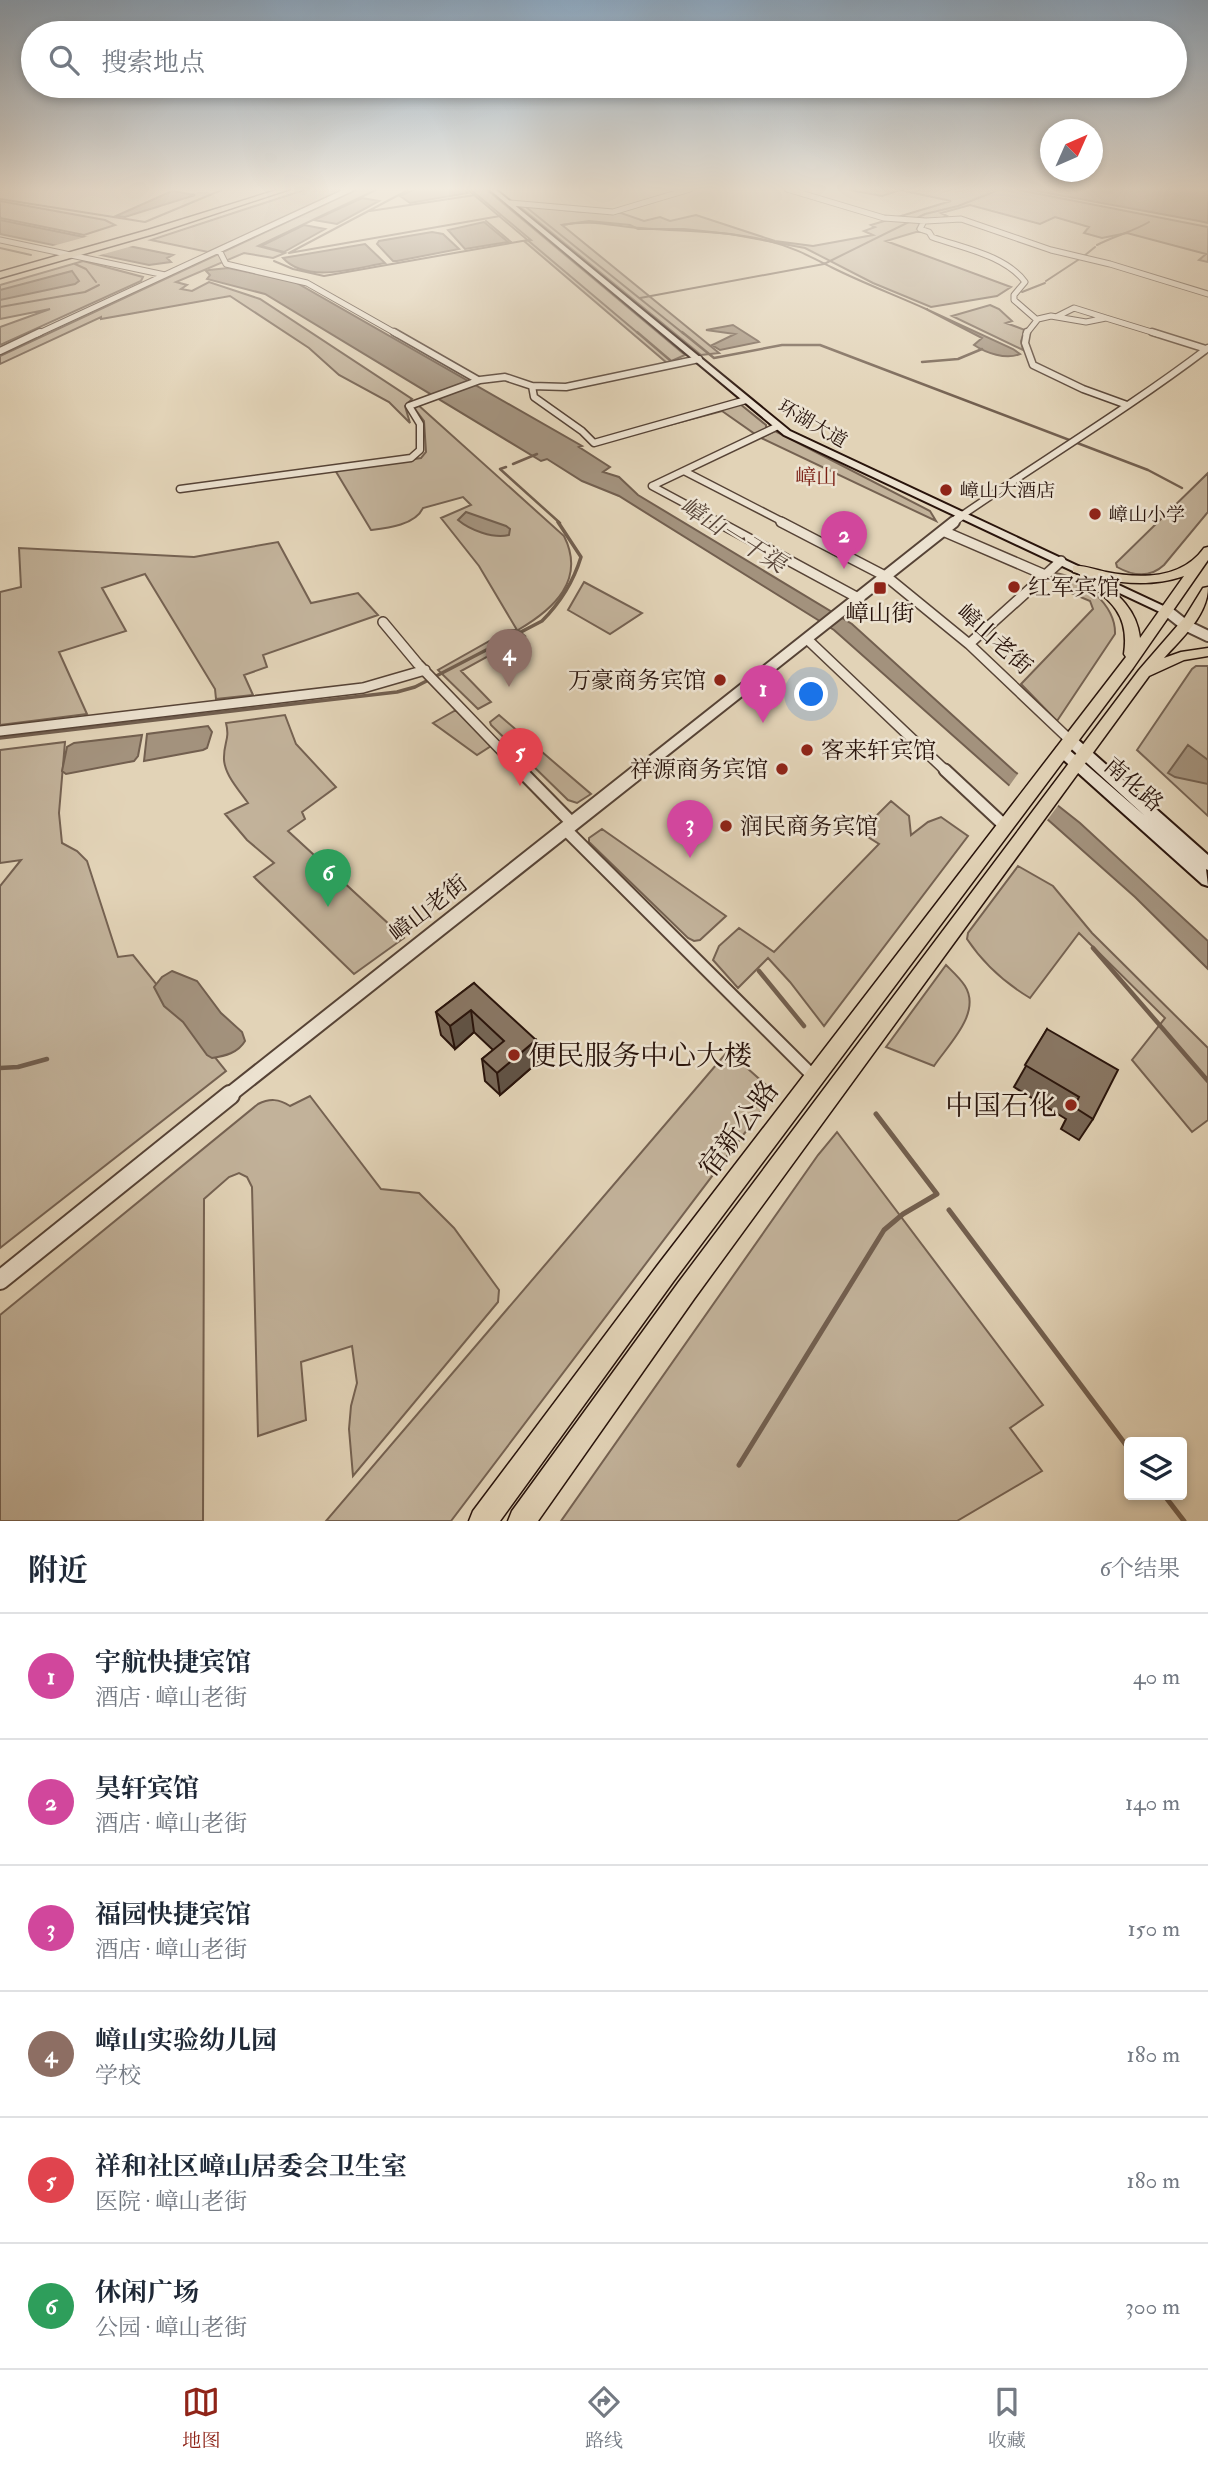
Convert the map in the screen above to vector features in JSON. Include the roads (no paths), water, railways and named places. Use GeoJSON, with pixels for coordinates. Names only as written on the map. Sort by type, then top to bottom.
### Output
{"type":"FeatureCollection","features":[{"type":"Feature","properties":{"kind":"highway"},"geometry":{"type":"LineString","coordinates":[[1144,673],[1181,656],[1208,652]]}},
{"type":"Feature","properties":{"kind":"main road"},"geometry":{"type":"LineString","coordinates":[[0,273],[29,260],[38,265]]}},
{"type":"Feature","properties":{"kind":"main road"},"geometry":{"type":"LineString","coordinates":[[0,273],[55,260]]}},
{"type":"Feature","properties":{"kind":"main road","name":"环湖大道"},"geometry":{"type":"LineString","coordinates":[[579,260],[778,426],[807,444],[1166,610]]}},
{"type":"Feature","properties":{"kind":"main road"},"geometry":{"type":"LineString","coordinates":[[1078,569],[1122,579],[1154,581],[1181,574],[1205,556]]}},
{"type":"Feature","properties":{"kind":"main road","name":"宿新公路"},"geometry":{"type":"LineString","coordinates":[[522,1521],[1014,830],[1045,774],[1128,665],[1205,556]]}},
{"type":"Feature","properties":{"kind":"main road"},"geometry":{"type":"LineString","coordinates":[[1078,569],[1114,598],[1134,628],[1128,665]]}},
{"type":"Feature","properties":{"kind":"main road","name":"宿新公路"},"geometry":{"type":"LineString","coordinates":[[483,1521],[814,1077],[1014,830],[1062,782],[1208,592]]}},
{"type":"Feature","properties":{"kind":"main road","name":"南化路"},"geometry":{"type":"LineString","coordinates":[[1066,746],[1208,864]]}},
{"type":"Feature","properties":{"kind":"main road","name":"南化路"},"geometry":{"type":"LineString","coordinates":[[1080,758],[1208,880]]}},
{"type":"Feature","properties":{"kind":"street"},"geometry":{"type":"LineString","coordinates":[[102,260],[166,275]]}},
{"type":"Feature","properties":{"kind":"street"},"geometry":{"type":"LineString","coordinates":[[0,351],[198,260]]}},
{"type":"Feature","properties":{"kind":"street"},"geometry":{"type":"LineString","coordinates":[[224,260],[226,264],[307,283],[476,381]]}},
{"type":"Feature","properties":{"kind":"street"},"geometry":{"type":"LineString","coordinates":[[993,260],[1021,276],[1025,282],[1014,295],[1014,300],[1037,320]]}},
{"type":"Feature","properties":{"kind":"street"},"geometry":{"type":"LineString","coordinates":[[1093,260],[1208,294]]}},
{"type":"Feature","properties":{"kind":"street"},"geometry":{"type":"LineString","coordinates":[[1127,405],[1033,365],[1025,343],[1029,327],[1037,320],[1058,316],[1074,308],[1207,348]]}},
{"type":"Feature","properties":{"kind":"street"},"geometry":{"type":"LineString","coordinates":[[1058,316],[1086,322],[1106,318]]}},
{"type":"Feature","properties":{"kind":"street"},"geometry":{"type":"LineString","coordinates":[[961,516],[1070,440],[1163,382],[1207,348]]}},
{"type":"Feature","properties":{"kind":"street"},"geometry":{"type":"LineString","coordinates":[[180,489],[411,458],[420,450],[420,424],[409,406],[476,381],[505,377],[532,386],[580,385],[699,359]]}},
{"type":"Feature","properties":{"kind":"street"},"geometry":{"type":"LineString","coordinates":[[532,386],[534,397],[582,431],[594,443],[746,400]]}},
{"type":"Feature","properties":{"kind":"street"},"geometry":{"type":"LineString","coordinates":[[778,426],[652,486],[858,600]]}},
{"type":"Feature","properties":{"kind":"street","name":"嶂山老街"},"geometry":{"type":"LineString","coordinates":[[684,471],[887,577],[969,644],[1066,746]]}},
{"type":"Feature","properties":{"kind":"street","name":"嶂山老街"},"geometry":{"type":"LineString","coordinates":[[0,1280],[961,516]]}},
{"type":"Feature","properties":{"kind":"street"},"geometry":{"type":"LineString","coordinates":[[943,531],[1045,575]]}},
{"type":"Feature","properties":{"kind":"street"},"geometry":{"type":"LineString","coordinates":[[969,644],[1061,561]]}},
{"type":"Feature","properties":{"kind":"street"},"geometry":{"type":"LineString","coordinates":[[1166,610],[1208,636]]}},
{"type":"Feature","properties":{"kind":"street"},"geometry":{"type":"LineString","coordinates":[[383,622],[568,826],[814,1077]]}},
{"type":"Feature","properties":{"kind":"street"},"geometry":{"type":"LineString","coordinates":[[1187,622],[1208,628]]}},
{"type":"Feature","properties":{"kind":"street"},"geometry":{"type":"LineString","coordinates":[[811,637],[1014,830]]}},
{"type":"Feature","properties":{"kind":"street"},"geometry":{"type":"LineString","coordinates":[[0,731],[363,688],[430,676]]}},
{"type":"Feature","properties":{"kind":"waterway"},"geometry":{"type":"LineString","coordinates":[[274,261],[293,269],[324,276],[415,260]]}},
{"type":"Feature","properties":{"kind":"waterway"},"geometry":{"type":"LineString","coordinates":[[551,260],[639,334]]}},
{"type":"Feature","properties":{"kind":"waterway"},"geometry":{"type":"LineString","coordinates":[[592,260],[684,334]]}},
{"type":"Feature","properties":{"kind":"waterway"},"geometry":{"type":"LineString","coordinates":[[816,260],[824,264]]}},
{"type":"Feature","properties":{"kind":"waterway"},"geometry":{"type":"LineString","coordinates":[[824,264],[832,260]]}},
{"type":"Feature","properties":{"kind":"waterway"},"geometry":{"type":"LineString","coordinates":[[1046,281],[1078,260]]}},
{"type":"Feature","properties":{"kind":"waterway"},"geometry":{"type":"LineString","coordinates":[[75,264],[86,269],[96,282]]}},
{"type":"Feature","properties":{"kind":"waterway"},"geometry":{"type":"LineString","coordinates":[[640,298],[824,264]]}},
{"type":"Feature","properties":{"kind":"waterway"},"geometry":{"type":"LineString","coordinates":[[824,264],[926,309]]}},
{"type":"Feature","properties":{"kind":"waterway"},"geometry":{"type":"LineString","coordinates":[[1022,292],[1045,283]]}},
{"type":"Feature","properties":{"kind":"waterway"},"geometry":{"type":"LineString","coordinates":[[0,307],[85,292],[99,285]]}},
{"type":"Feature","properties":{"kind":"waterway"},"geometry":{"type":"LineString","coordinates":[[637,332],[671,361]]}},
{"type":"Feature","properties":{"kind":"waterway"},"geometry":{"type":"LineString","coordinates":[[682,332],[714,358],[782,345],[820,345],[1148,470],[1182,488]]}},
{"type":"Feature","properties":{"kind":"waterway"},"geometry":{"type":"LineString","coordinates":[[922,362],[958,359],[982,349]]}},
{"type":"Feature","properties":{"kind":"waterway"},"geometry":{"type":"LineString","coordinates":[[513,464],[537,454]]}},
{"type":"Feature","properties":{"kind":"waterway"},"geometry":{"type":"LineString","coordinates":[[506,467],[500,469],[560,523]]}},
{"type":"Feature","properties":{"kind":"waterway"},"geometry":{"type":"LineString","coordinates":[[0,738],[397,692],[415,687],[542,621],[549,614],[570,584],[581,557],[558,522]]}},
{"type":"Feature","properties":{"kind":"waterway"},"geometry":{"type":"LineString","coordinates":[[1093,948],[1208,1081]]}},
{"type":"Feature","properties":{"kind":"waterway"},"geometry":{"type":"LineString","coordinates":[[759,971],[804,1026]]}},
{"type":"Feature","properties":{"kind":"waterway"},"geometry":{"type":"LineString","coordinates":[[0,1068],[18,1067],[47,1059]]}},
{"type":"Feature","properties":{"kind":"waterway"},"geometry":{"type":"LineString","coordinates":[[739,1465],[884,1230],[903,1214],[937,1194],[876,1114]]}},
{"type":"Feature","properties":{"kind":"waterway"},"geometry":{"type":"LineString","coordinates":[[949,1210],[1124,1442]]}},
{"type":"Feature","properties":{"kind":"waterway"},"geometry":{"type":"LineString","coordinates":[[1168,1500],[1184,1521]]}},
{"type":"Feature","properties":{"kind":"place","name":"嶂山大酒店"},"geometry":{"type":"Point","coordinates":[946,490]}},
{"type":"Feature","properties":{"kind":"place","name":"嶂山小学"},"geometry":{"type":"Point","coordinates":[1095,514]}},
{"type":"Feature","properties":{"kind":"place","name":"昊轩宾馆"},"geometry":{"type":"Point","coordinates":[844,569]}},
{"type":"Feature","properties":{"kind":"place","name":"红军宾馆"},"geometry":{"type":"Point","coordinates":[1014,587]}},
{"type":"Feature","properties":{"kind":"place","name":"嶂山街"},"geometry":{"type":"Point","coordinates":[880,588]}},
{"type":"Feature","properties":{"kind":"place","name":"万豪商务宾馆"},"geometry":{"type":"Point","coordinates":[720,680]}},
{"type":"Feature","properties":{"kind":"place","name":"嶂山实验幼儿园"},"geometry":{"type":"Point","coordinates":[509,687]}},
{"type":"Feature","properties":{"kind":"place","name":"宇航快捷宾馆"},"geometry":{"type":"Point","coordinates":[763,723]}},
{"type":"Feature","properties":{"kind":"place","name":"客来轩宾馆"},"geometry":{"type":"Point","coordinates":[807,750]}},
{"type":"Feature","properties":{"kind":"place","name":"祥源商务宾馆"},"geometry":{"type":"Point","coordinates":[782,769]}},
{"type":"Feature","properties":{"kind":"place","name":"祥和社区嶂山居委会卫生室"},"geometry":{"type":"Point","coordinates":[520,786]}},
{"type":"Feature","properties":{"kind":"place","name":"润民商务宾馆"},"geometry":{"type":"Point","coordinates":[726,826]}},
{"type":"Feature","properties":{"kind":"place","name":"福园快捷宾馆"},"geometry":{"type":"Point","coordinates":[690,858]}},
{"type":"Feature","properties":{"kind":"place","name":"休闲广场"},"geometry":{"type":"Point","coordinates":[328,907]}},
{"type":"Feature","properties":{"kind":"place","name":"便民服务中心大楼"},"geometry":{"type":"Point","coordinates":[514,1055]}},
{"type":"Feature","properties":{"kind":"place","name":"中国石化"},"geometry":{"type":"Point","coordinates":[1071,1105]}},
{"type":"Feature","properties":{"kind":"district","name":"嶂山"},"geometry":{"type":"Point","coordinates":[816,477]}},
{"type":"Feature","properties":{"kind":"water label","name":"嶂山一干渠"},"geometry":{"type":"Point","coordinates":[733,535]}}]}
